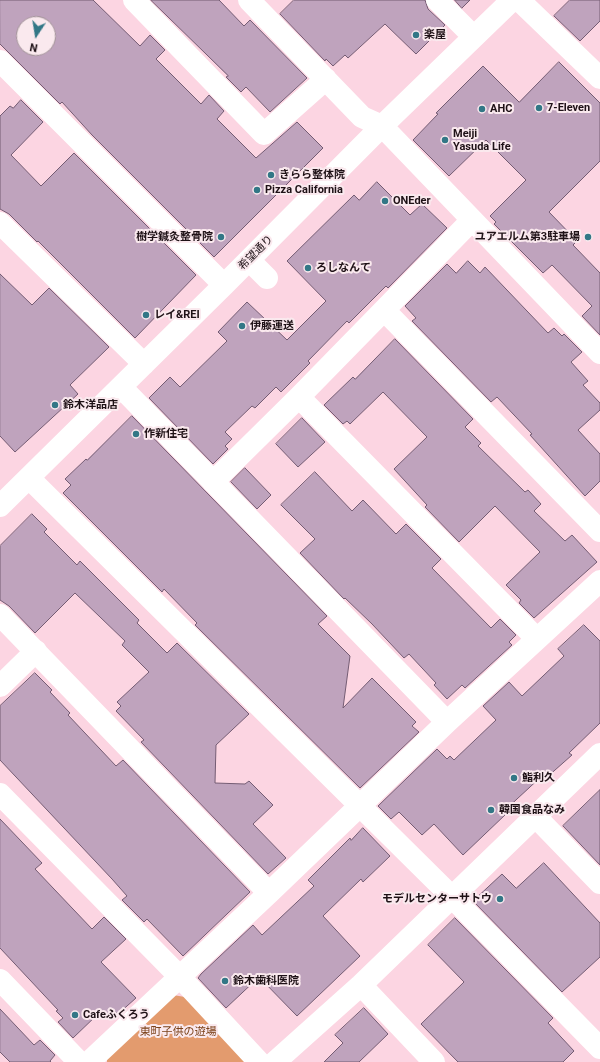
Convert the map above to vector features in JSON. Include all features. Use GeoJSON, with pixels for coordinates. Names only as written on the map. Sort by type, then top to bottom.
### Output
{"type":"FeatureCollection","features":[{"type":"Feature","properties":{"kind":"street"},"geometry":{"type":"LineString","coordinates":[[134,0],[264,134],[326,79]]}},
{"type":"Feature","properties":{"kind":"street"},"geometry":{"type":"LineString","coordinates":[[249,0],[362,117],[382,126],[600,353]]}},
{"type":"Feature","properties":{"kind":"street"},"geometry":{"type":"LineString","coordinates":[[437,0],[473,36]]}},
{"type":"Feature","properties":{"kind":"street","name":"希望通り"},"geometry":{"type":"LineString","coordinates":[[0,506],[473,36],[512,0]]}},
{"type":"Feature","properties":{"kind":"street"},"geometry":{"type":"LineString","coordinates":[[519,0],[600,78]]}},
{"type":"Feature","properties":{"kind":"street"},"geometry":{"type":"LineString","coordinates":[[3,68],[224,285]]}},
{"type":"Feature","properties":{"kind":"street"},"geometry":{"type":"LineString","coordinates":[[213,482],[472,221]]}},
{"type":"Feature","properties":{"kind":"street"},"geometry":{"type":"LineString","coordinates":[[0,223],[144,364]]}},
{"type":"Feature","properties":{"kind":"street"},"geometry":{"type":"LineString","coordinates":[[249,260],[267,278]]}},
{"type":"Feature","properties":{"kind":"street"},"geometry":{"type":"LineString","coordinates":[[384,311],[600,531]]}},
{"type":"Feature","properties":{"kind":"street"},"geometry":{"type":"LineString","coordinates":[[121,387],[447,722]]}},
{"type":"Feature","properties":{"kind":"street"},"geometry":{"type":"LineString","coordinates":[[299,397],[536,638]]}},
{"type":"Feature","properties":{"kind":"street"},"geometry":{"type":"LineString","coordinates":[[29,478],[334,788],[359,806],[417,872],[452,897],[581,1021],[600,1048]]}},
{"type":"Feature","properties":{"kind":"street"},"geometry":{"type":"LineString","coordinates":[[89,1062],[269,893],[302,854],[359,806],[536,638],[592,592]]}},
{"type":"Feature","properties":{"kind":"street"},"geometry":{"type":"LineString","coordinates":[[0,615],[36,651],[83,692],[269,893]]}},
{"type":"Feature","properties":{"kind":"street"},"geometry":{"type":"LineString","coordinates":[[0,686],[36,651]]}},
{"type":"Feature","properties":{"kind":"street"},"geometry":{"type":"LineString","coordinates":[[277,1047],[361,985],[600,754]]}},
{"type":"Feature","properties":{"kind":"street"},"geometry":{"type":"LineString","coordinates":[[0,794],[180,977],[259,1062]]}},
{"type":"Feature","properties":{"kind":"street"},"geometry":{"type":"LineString","coordinates":[[536,817],[600,883]]}},
{"type":"Feature","properties":{"kind":"street"},"geometry":{"type":"LineString","coordinates":[[0,980],[79,1062]]}},
{"type":"Feature","properties":{"kind":"street"},"geometry":{"type":"LineString","coordinates":[[361,985],[425,1056]]}},
{"type":"Feature","properties":{"kind":"green space","name":"東町子供の遊場"},"geometry":{"type":"Polygon","coordinates":[[[173,995],[185,997],[248,1062],[107,1062],[107,1057],[173,995]]]}},
{"type":"Feature","properties":{"kind":"building"},"geometry":{"type":"Polygon","coordinates":[[[0,0],[93,0],[140,46],[150,35],[165,50],[156,59],[201,104],[209,95],[224,111],[217,119],[256,158],[297,122],[323,148],[214,257],[92,135],[62,102],[60,104],[0,44],[0,0]]]}},
{"type":"Feature","properties":{"kind":"building"},"geometry":{"type":"Polygon","coordinates":[[[151,0],[219,0],[244,26],[250,20],[307,78],[270,112],[246,87],[241,92],[226,77],[228,76],[151,0]]]}},
{"type":"Feature","properties":{"kind":"building"},"geometry":{"type":"Polygon","coordinates":[[[294,0],[425,0],[428,9],[445,25],[416,54],[385,24],[348,58],[345,55],[333,66],[326,59],[325,61],[280,14],[294,0]]]}},
{"type":"Feature","properties":{"kind":"building"},"geometry":{"type":"Polygon","coordinates":[[[455,0],[470,0],[462,8],[455,0]]]}},
{"type":"Feature","properties":{"kind":"building"},"geometry":{"type":"Polygon","coordinates":[[[570,0],[600,0],[600,21],[580,41],[554,16],[570,0]]]}},
{"type":"Feature","properties":{"kind":"building"},"geometry":{"type":"Polygon","coordinates":[[[559,62],[600,103],[600,161],[549,212],[577,241],[573,245],[600,273],[600,335],[582,316],[592,306],[552,265],[543,273],[494,224],[496,222],[490,216],[526,180],[486,140],[449,176],[413,140],[438,114],[436,113],[483,66],[519,102],[559,62]]]}},
{"type":"Feature","properties":{"kind":"building"},"geometry":{"type":"Polygon","coordinates":[[[21,100],[43,122],[11,155],[41,186],[74,153],[196,275],[135,338],[38,241],[37,242],[9,214],[0,209],[0,116],[10,106],[13,108],[21,100]]]}},
{"type":"Feature","properties":{"kind":"building"},"geometry":{"type":"Polygon","coordinates":[[[377,182],[410,215],[422,204],[447,228],[388,288],[386,286],[349,323],[347,321],[308,361],[310,363],[281,392],[276,387],[255,408],[252,406],[225,432],[232,439],[225,446],[228,449],[213,464],[149,398],[170,377],[180,387],[227,341],[218,332],[247,302],[287,340],[326,301],[287,261],[354,195],[359,200],[377,182]]]}},
{"type":"Feature","properties":{"kind":"building"},"geometry":{"type":"Polygon","coordinates":[[[468,261],[480,273],[485,267],[548,333],[554,328],[562,336],[564,334],[582,352],[571,362],[588,381],[583,385],[600,403],[600,410],[578,430],[600,454],[600,481],[585,496],[530,435],[532,434],[497,397],[491,402],[412,321],[416,318],[405,306],[447,264],[456,273],[468,261]]]}},
{"type":"Feature","properties":{"kind":"building"},"geometry":{"type":"Polygon","coordinates":[[[0,274],[32,305],[49,288],[109,347],[70,385],[78,394],[15,452],[0,436],[0,274]]]}},
{"type":"Feature","properties":{"kind":"building"},"geometry":{"type":"Polygon","coordinates":[[[395,339],[473,419],[465,427],[481,443],[478,446],[525,492],[528,490],[541,504],[534,511],[565,541],[572,535],[597,562],[534,618],[519,603],[521,600],[506,585],[540,552],[495,506],[459,542],[425,507],[427,505],[394,469],[427,437],[383,392],[350,424],[347,421],[343,424],[324,405],[353,377],[355,379],[395,339]]]}},
{"type":"Feature","properties":{"kind":"building"},"geometry":{"type":"Polygon","coordinates":[[[132,416],[327,616],[318,624],[350,656],[343,708],[372,678],[416,722],[412,726],[419,732],[360,788],[195,625],[197,623],[164,589],[162,592],[63,493],[71,485],[65,479],[86,459],[87,460],[132,416]]]}},
{"type":"Feature","properties":{"kind":"building"},"geometry":{"type":"Polygon","coordinates":[[[302,418],[325,442],[298,467],[276,444],[302,418]]]}},
{"type":"Feature","properties":{"kind":"building"},"geometry":{"type":"Polygon","coordinates":[[[245,468],[271,495],[257,509],[231,482],[245,468]]]}},
{"type":"Feature","properties":{"kind":"building"},"geometry":{"type":"Polygon","coordinates":[[[315,472],[352,511],[363,500],[396,534],[406,524],[441,559],[432,568],[491,628],[500,619],[516,635],[509,642],[512,645],[465,688],[462,685],[447,699],[434,685],[436,683],[409,654],[404,658],[300,553],[315,539],[281,505],[315,472]]]}},
{"type":"Feature","properties":{"kind":"building"},"geometry":{"type":"Polygon","coordinates":[[[32,514],[47,529],[44,532],[77,565],[80,561],[139,620],[137,623],[167,653],[177,643],[249,714],[216,745],[215,783],[245,784],[249,781],[273,805],[253,824],[286,858],[268,874],[141,742],[144,740],[116,711],[121,706],[117,702],[149,672],[122,645],[125,641],[75,593],[35,633],[9,606],[0,600],[0,546],[32,514]]]}},
{"type":"Feature","properties":{"kind":"building"},"geometry":{"type":"Polygon","coordinates":[[[584,625],[600,641],[600,723],[569,753],[572,755],[546,778],[543,775],[504,811],[506,814],[463,855],[434,824],[422,835],[399,812],[391,819],[378,806],[437,749],[447,759],[450,756],[454,760],[496,720],[483,706],[509,682],[522,696],[564,656],[558,649],[584,625]]]}},
{"type":"Feature","properties":{"kind":"building"},"geometry":{"type":"Polygon","coordinates":[[[35,673],[52,690],[50,692],[70,713],[68,715],[116,766],[123,760],[250,892],[183,956],[147,919],[144,922],[122,900],[127,896],[0,760],[0,706],[35,673]]]}},
{"type":"Feature","properties":{"kind":"building"},"geometry":{"type":"Polygon","coordinates":[[[600,790],[600,865],[563,826],[600,790]]]}},
{"type":"Feature","properties":{"kind":"building"},"geometry":{"type":"Polygon","coordinates":[[[0,819],[42,863],[35,869],[92,929],[104,917],[126,939],[101,962],[136,998],[118,1014],[114,1011],[107,1018],[104,1016],[102,1018],[98,1014],[73,1038],[58,1022],[63,1018],[56,1011],[58,1010],[0,948],[0,819]]]}},
{"type":"Feature","properties":{"kind":"building"},"geometry":{"type":"Polygon","coordinates":[[[363,828],[390,856],[363,882],[361,879],[323,916],[360,956],[297,1016],[259,977],[226,1008],[198,978],[201,974],[253,925],[262,935],[314,886],[308,880],[350,838],[351,840],[363,828]]]}},
{"type":"Feature","properties":{"kind":"building"},"geometry":{"type":"Polygon","coordinates":[[[544,863],[600,923],[600,957],[562,992],[473,901],[502,874],[516,888],[544,863]]]}},
{"type":"Feature","properties":{"kind":"building"},"geometry":{"type":"Polygon","coordinates":[[[455,918],[553,1018],[548,1023],[574,1051],[563,1062],[458,1062],[421,1024],[464,982],[428,945],[455,918]]]}},
{"type":"Feature","properties":{"kind":"building"},"geometry":{"type":"Polygon","coordinates":[[[364,1008],[388,1034],[359,1062],[324,1062],[343,1043],[335,1035],[364,1008]]]}},
{"type":"Feature","properties":{"kind":"building"},"geometry":{"type":"Polygon","coordinates":[[[0,1009],[34,1045],[40,1040],[55,1055],[50,1061],[51,1062],[10,1062],[0,1052],[0,1009]]]}},
{"type":"Feature","properties":{"kind":"place","name":"楽屋"},"geometry":{"type":"Point","coordinates":[416,35]}},
{"type":"Feature","properties":{"kind":"place","name":"7-Eleven"},"geometry":{"type":"Point","coordinates":[539,108]}},
{"type":"Feature","properties":{"kind":"place","name":"AHC"},"geometry":{"type":"Point","coordinates":[482,109]}},
{"type":"Feature","properties":{"kind":"place","name":"Meiji Yasuda Life"},"geometry":{"type":"Point","coordinates":[445,140]}},
{"type":"Feature","properties":{"kind":"place","name":"きらら整体院"},"geometry":{"type":"Point","coordinates":[271,175]}},
{"type":"Feature","properties":{"kind":"place","name":"Pizza California"},"geometry":{"type":"Point","coordinates":[257,190]}},
{"type":"Feature","properties":{"kind":"place","name":"ONEder"},"geometry":{"type":"Point","coordinates":[385,201]}},
{"type":"Feature","properties":{"kind":"place","name":"樹学鍼灸整骨院"},"geometry":{"type":"Point","coordinates":[221,237]}},
{"type":"Feature","properties":{"kind":"place","name":"ユアエルム第3駐車場"},"geometry":{"type":"Point","coordinates":[588,237]}},
{"type":"Feature","properties":{"kind":"place","name":"ろしなんて"},"geometry":{"type":"Point","coordinates":[308,268]}},
{"type":"Feature","properties":{"kind":"place","name":"レイ&REI"},"geometry":{"type":"Point","coordinates":[146,315]}},
{"type":"Feature","properties":{"kind":"place","name":"伊藤運送"},"geometry":{"type":"Point","coordinates":[242,326]}},
{"type":"Feature","properties":{"kind":"place","name":"鈴木洋品店"},"geometry":{"type":"Point","coordinates":[55,405]}},
{"type":"Feature","properties":{"kind":"place","name":"作新住宅"},"geometry":{"type":"Point","coordinates":[136,434]}},
{"type":"Feature","properties":{"kind":"place","name":"鮨利久"},"geometry":{"type":"Point","coordinates":[514,778]}},
{"type":"Feature","properties":{"kind":"place","name":"韓国食品なみ"},"geometry":{"type":"Point","coordinates":[491,810]}},
{"type":"Feature","properties":{"kind":"place","name":"モデルセンターサトウ"},"geometry":{"type":"Point","coordinates":[500,899]}},
{"type":"Feature","properties":{"kind":"place","name":"鈴木歯科医院"},"geometry":{"type":"Point","coordinates":[225,981]}},
{"type":"Feature","properties":{"kind":"place","name":"Cafeふくろう"},"geometry":{"type":"Point","coordinates":[75,1015]}}]}
